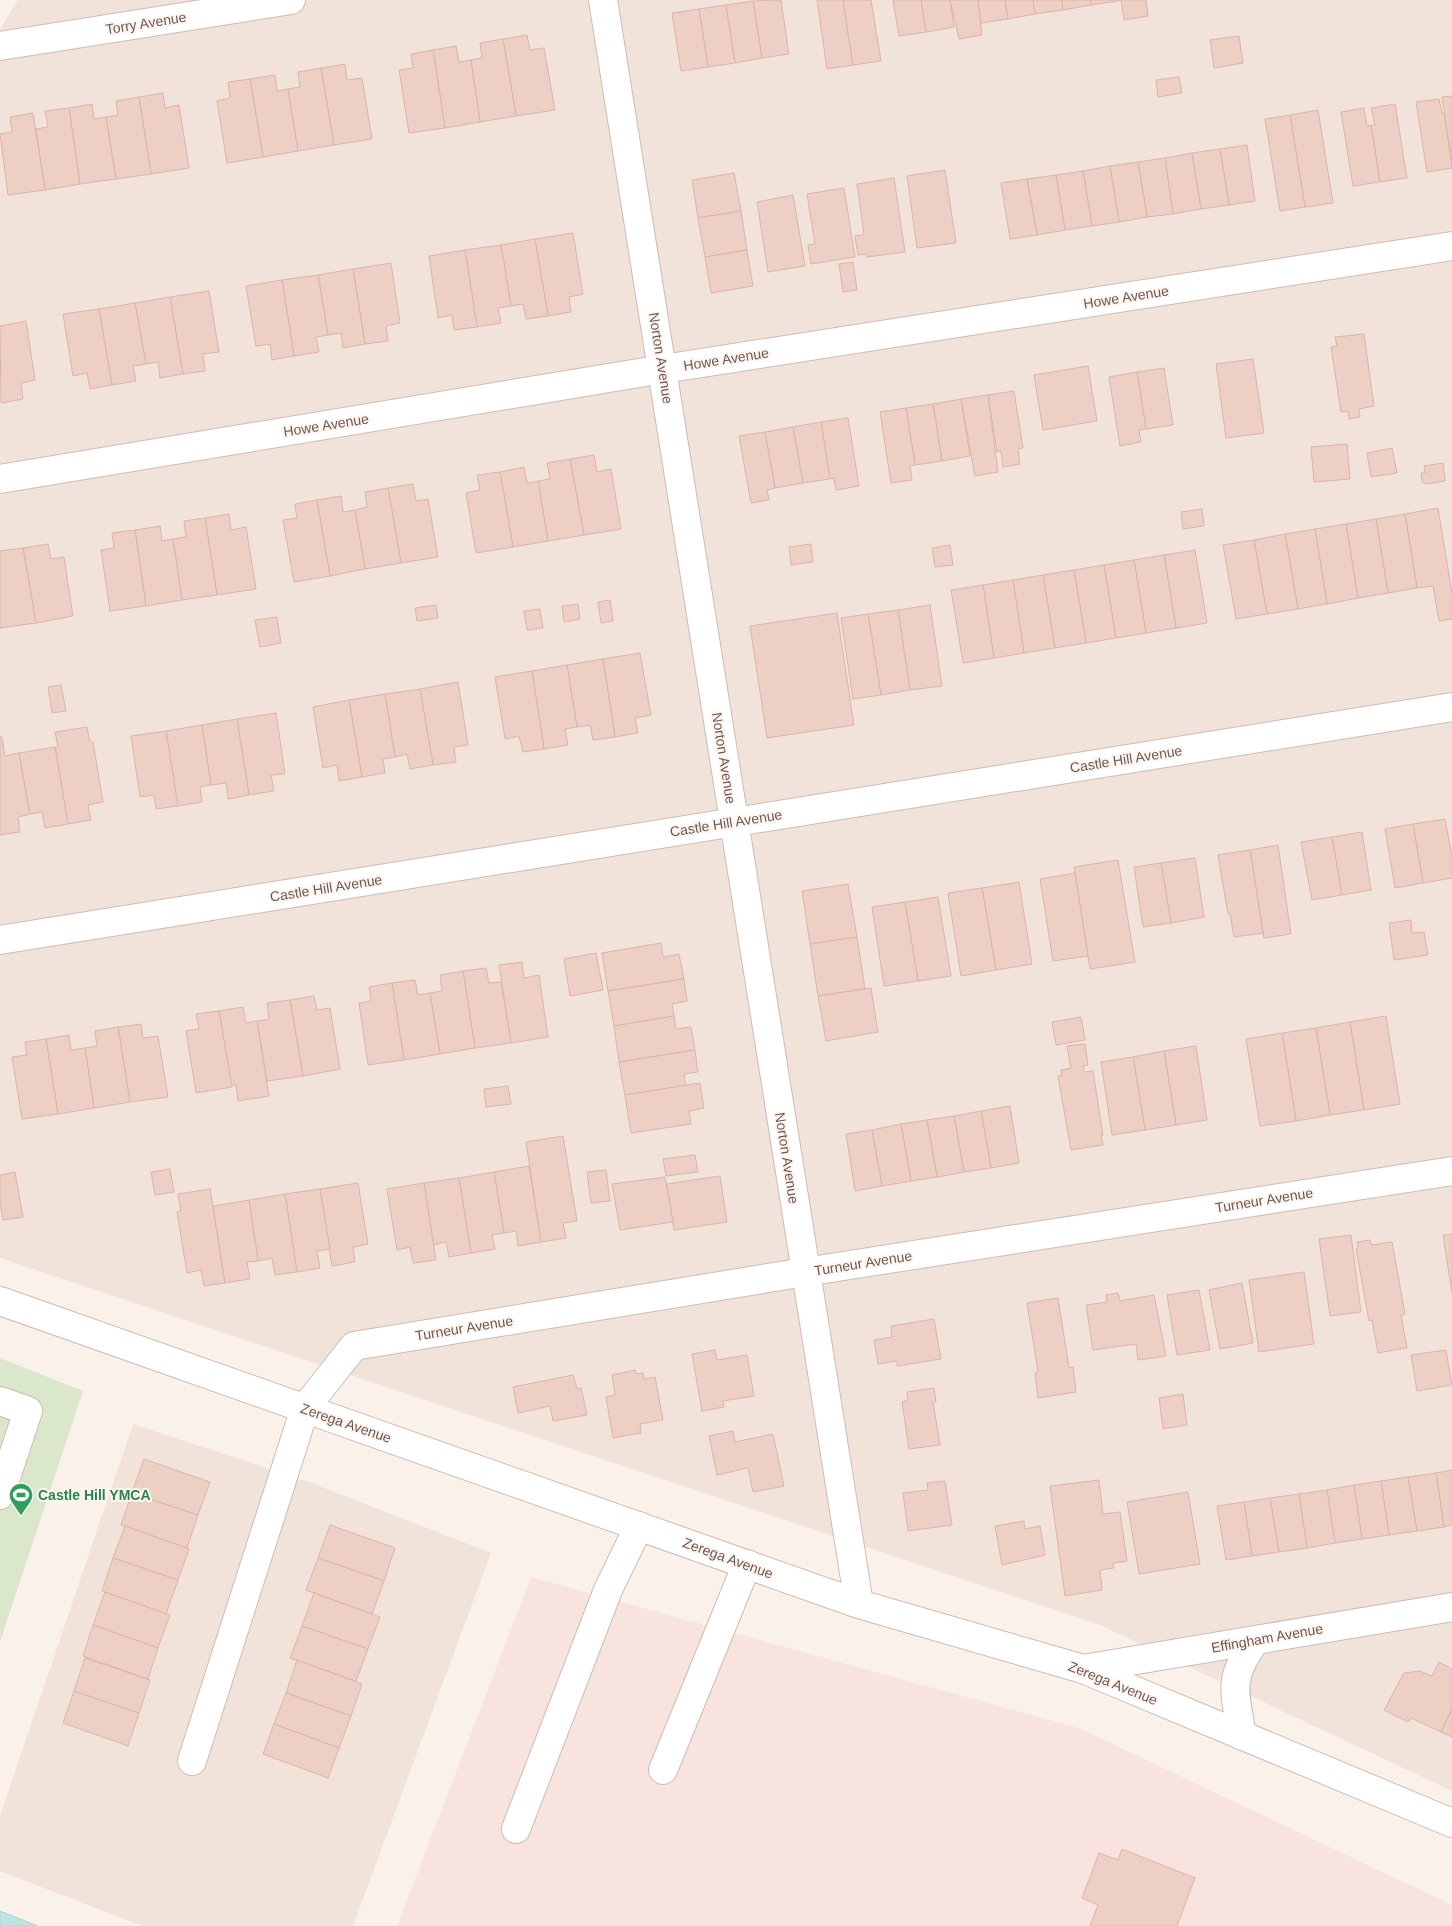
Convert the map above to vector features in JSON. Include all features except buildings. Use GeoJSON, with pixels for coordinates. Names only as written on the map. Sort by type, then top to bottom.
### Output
{"type":"FeatureCollection","features":[{"type":"Feature","properties":{"kind":"street","name":"Torry Avenue"},"geometry":{"type":"LineString","coordinates":[[0,46],[291,0]]}},
{"type":"Feature","properties":{"kind":"street","name":"Norton Avenue"},"geometry":{"type":"LineString","coordinates":[[603,0],[859,1604]]}},
{"type":"Feature","properties":{"kind":"street","name":"Howe Avenue"},"geometry":{"type":"LineString","coordinates":[[0,479],[663,369],[1452,246]]}},
{"type":"Feature","properties":{"kind":"street","name":"Castle Hill Avenue"},"geometry":{"type":"LineString","coordinates":[[0,940],[1452,707]]}},
{"type":"Feature","properties":{"kind":"street","name":"Turneur Avenue"},"geometry":{"type":"LineString","coordinates":[[305,1408],[354,1346],[805,1272],[1452,1171]]}},
{"type":"Feature","properties":{"kind":"street","name":"Zerega Avenue"},"geometry":{"type":"LineString","coordinates":[[0,1301],[859,1604],[1083,1669],[1452,1823]]}},
{"type":"Feature","properties":{"kind":"street"},"geometry":{"type":"LineString","coordinates":[[0,1401],[28,1411],[0,1495]]}},
{"type":"Feature","properties":{"kind":"street"},"geometry":{"type":"LineString","coordinates":[[192,1761],[305,1408]]}},
{"type":"Feature","properties":{"kind":"street"},"geometry":{"type":"LineString","coordinates":[[516,1829],[608,1590],[639,1526]]}},
{"type":"Feature","properties":{"kind":"street"},"geometry":{"type":"LineString","coordinates":[[663,1770],[747,1564]]}},
{"type":"Feature","properties":{"kind":"street","name":"Effingham Avenue"},"geometry":{"type":"LineString","coordinates":[[1083,1669],[1452,1607]]}},
{"type":"Feature","properties":{"kind":"street"},"geometry":{"type":"LineString","coordinates":[[1242,1736],[1235,1677],[1241,1660],[1256,1640]]}},
{"type":"Feature","properties":{"kind":"shaded area"},"geometry":{"type":"Polygon","coordinates":[[[18,0],[1452,0],[1452,1791],[1100,1625],[0,1258],[0,29],[18,0]]]}},
{"type":"Feature","properties":{"kind":"shaded area"},"geometry":{"type":"Polygon","coordinates":[[[133,1424],[309,1482],[491,1553],[353,1926],[142,1926],[0,1871],[0,1816],[133,1424]]]}},
{"type":"Feature","properties":{"kind":"shaded area"},"geometry":{"type":"Polygon","coordinates":[[[531,1577],[1079,1728],[1452,1905],[1452,1926],[397,1926],[531,1577]]]}},
{"type":"Feature","properties":{"kind":"green space","name":"Castle Hill YMCA"},"geometry":{"type":"Polygon","coordinates":[[[0,1358],[83,1391],[0,1642],[0,1358]]]}},
{"type":"Feature","properties":{"kind":"water"},"geometry":{"type":"Polygon","coordinates":[[[0,1911],[38,1926],[0,1926],[0,1911]]]}},
{"type":"Feature","properties":{"kind":"place","name":"Castle Hill YMCA"},"geometry":{"type":"Point","coordinates":[21,1516]}}]}
